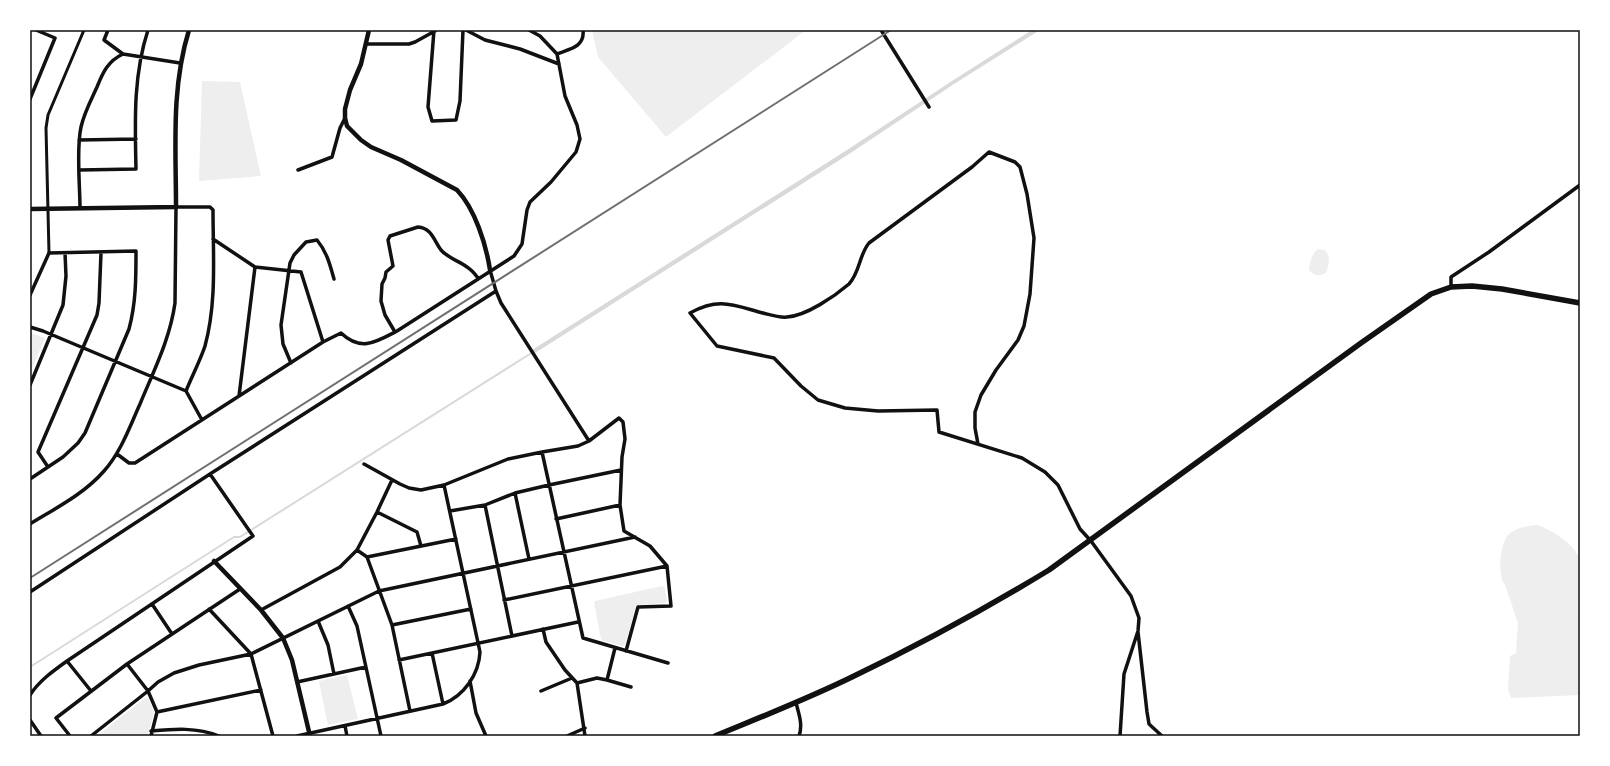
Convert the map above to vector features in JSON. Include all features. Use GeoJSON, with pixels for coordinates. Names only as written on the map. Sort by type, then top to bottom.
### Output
{"type":"FeatureCollection","features":[{"type":"Feature","properties":{"kind":"main road"},"geometry":{"type":"LineString","coordinates":[[716,736],[796,703],[851,678],[947,629],[1049,570],[1431,294],[1451,287],[1485,287],[1580,303]]}},
{"type":"Feature","properties":{"kind":"street"},"geometry":{"type":"LineString","coordinates":[[30,99],[55,38],[36,30]]}},
{"type":"Feature","properties":{"kind":"street"},"geometry":{"type":"LineString","coordinates":[[30,295],[49,253],[46,128],[48,115],[84,30]]}},
{"type":"Feature","properties":{"kind":"street"},"geometry":{"type":"LineString","coordinates":[[108,30],[104,40],[123,54],[180,63]]}},
{"type":"Feature","properties":{"kind":"street"},"geometry":{"type":"LineString","coordinates":[[80,170],[136,169],[137,80],[141,56],[148,30]]}},
{"type":"Feature","properties":{"kind":"street"},"geometry":{"type":"LineString","coordinates":[[30,524],[79,494],[106,470],[117,454],[166,342],[173,318],[175,288],[175,105],[180,63],[189,30]]}},
{"type":"Feature","properties":{"kind":"street"},"geometry":{"type":"LineString","coordinates":[[369,30],[366,44],[344,109],[347,126],[361,140],[449,185],[463,196],[486,248],[490,270],[501,303],[589,441]]}},
{"type":"Feature","properties":{"kind":"street"},"geometry":{"type":"LineString","coordinates":[[366,44],[409,44],[435,30]]}},
{"type":"Feature","properties":{"kind":"street"},"geometry":{"type":"LineString","coordinates":[[435,30],[428,107],[432,121],[456,120],[460,100],[464,30],[485,40],[520,49],[559,64]]}},
{"type":"Feature","properties":{"kind":"street"},"geometry":{"type":"LineString","coordinates":[[117,454],[129,463],[135,463],[323,342],[341,333],[353,343],[367,344],[377,341],[395,332],[514,256],[522,244],[527,210],[530,202],[551,182],[576,152],[580,139],[580,131],[565,96],[557,54],[540,36],[529,30]]}},
{"type":"Feature","properties":{"kind":"street"},"geometry":{"type":"LineString","coordinates":[[557,54],[578,47],[583,39],[583,30]]}},
{"type":"Feature","properties":{"kind":"street"},"geometry":{"type":"LineString","coordinates":[[881,30],[928,106]]}},
{"type":"Feature","properties":{"kind":"street"},"geometry":{"type":"LineString","coordinates":[[80,208],[79,140],[81,127],[86,111],[106,67],[123,54]]}},
{"type":"Feature","properties":{"kind":"street"},"geometry":{"type":"LineString","coordinates":[[298,170],[332,157],[340,128],[345,118]]}},
{"type":"Feature","properties":{"kind":"street"},"geometry":{"type":"LineString","coordinates":[[79,140],[136,140]]}},
{"type":"Feature","properties":{"kind":"street"},"geometry":{"type":"LineString","coordinates":[[978,444],[975,428],[975,412],[981,395],[996,370],[1018,340],[1024,326],[1030,294],[1034,238],[1027,194],[1020,167],[1015,162],[989,152],[972,168],[869,243],[863,250],[857,271],[850,283],[828,300],[798,314],[787,317],[773,315],[730,304],[713,304],[703,306],[690,313],[717,346],[774,358],[801,386],[818,400],[845,408],[878,411],[937,410],[938,432],[1022,458],[1045,472],[1058,485],[1080,528],[1132,596],[1139,618],[1138,631],[1149,724],[1162,736]]}},
{"type":"Feature","properties":{"kind":"street"},"geometry":{"type":"LineString","coordinates":[[1451,287],[1451,278],[1490,252],[1580,185]]}},
{"type":"Feature","properties":{"kind":"street"},"geometry":{"type":"LineString","coordinates":[[30,209],[210,207],[213,210],[213,292],[210,320],[204,347],[186,391]]}},
{"type":"Feature","properties":{"kind":"street"},"geometry":{"type":"LineString","coordinates":[[395,332],[385,315],[381,301],[382,284],[386,272],[393,266],[388,240],[390,236],[418,227],[423,227],[436,239],[441,250],[468,267],[478,278]]}},
{"type":"Feature","properties":{"kind":"street"},"geometry":{"type":"LineString","coordinates":[[213,239],[255,267],[301,272],[323,342]]}},
{"type":"Feature","properties":{"kind":"street"},"geometry":{"type":"LineString","coordinates":[[291,363],[283,344],[281,325],[289,270],[294,255],[300,247],[306,242],[317,240],[323,247],[328,258],[334,279]]}},
{"type":"Feature","properties":{"kind":"street"},"geometry":{"type":"LineString","coordinates":[[30,479],[63,457],[78,443],[85,433],[129,329],[135,302],[136,251],[49,253]]}},
{"type":"Feature","properties":{"kind":"street"},"geometry":{"type":"LineString","coordinates":[[30,385],[63,305],[65,296],[65,253]]}},
{"type":"Feature","properties":{"kind":"street"},"geometry":{"type":"LineString","coordinates":[[48,467],[38,452],[84,348],[96,315],[99,303],[101,253]]}},
{"type":"Feature","properties":{"kind":"street"},"geometry":{"type":"LineString","coordinates":[[239,396],[255,267]]}},
{"type":"Feature","properties":{"kind":"street"},"geometry":{"type":"LineString","coordinates":[[30,592],[210,474],[496,291]]}},
{"type":"Feature","properties":{"kind":"street"},"geometry":{"type":"LineString","coordinates":[[30,327],[51,334],[186,391],[202,420]]}},
{"type":"Feature","properties":{"kind":"street"},"geometry":{"type":"LineString","coordinates":[[364,464],[409,488],[421,490],[444,485],[508,459],[578,446],[589,441],[619,418],[623,422],[625,439],[621,470],[620,505],[624,531],[650,546],[666,566],[671,606],[638,607],[626,651]]}},
{"type":"Feature","properties":{"kind":"street"},"geometry":{"type":"LineString","coordinates":[[542,452],[570,586],[583,638],[668,663]]}},
{"type":"Feature","properties":{"kind":"street"},"geometry":{"type":"LineString","coordinates":[[450,511],[485,506],[515,493],[621,470]]}},
{"type":"Feature","properties":{"kind":"street"},"geometry":{"type":"LineString","coordinates":[[30,696],[35,688],[46,677],[67,661],[253,536],[210,474]]}},
{"type":"Feature","properties":{"kind":"street"},"geometry":{"type":"LineString","coordinates":[[261,610],[340,567],[357,550],[392,480]]}},
{"type":"Feature","properties":{"kind":"street"},"geometry":{"type":"LineString","coordinates":[[296,736],[309,735],[443,704],[450,701],[470,681],[479,667],[480,652],[444,485]]}},
{"type":"Feature","properties":{"kind":"street"},"geometry":{"type":"LineString","coordinates":[[515,493],[529,559]]}},
{"type":"Feature","properties":{"kind":"street"},"geometry":{"type":"LineString","coordinates":[[556,519],[620,505]]}},
{"type":"Feature","properties":{"kind":"street"},"geometry":{"type":"LineString","coordinates":[[485,506],[512,636]]}},
{"type":"Feature","properties":{"kind":"street"},"geometry":{"type":"LineString","coordinates":[[377,512],[417,532],[421,546]]}},
{"type":"Feature","properties":{"kind":"street"},"geometry":{"type":"LineString","coordinates":[[91,736],[158,682],[174,673],[199,665],[251,654],[379,591],[635,536]]}},
{"type":"Feature","properties":{"kind":"street"},"geometry":{"type":"LineString","coordinates":[[367,557],[456,539]]}},
{"type":"Feature","properties":{"kind":"street"},"geometry":{"type":"LineString","coordinates":[[357,550],[367,557],[392,625],[410,712]]}},
{"type":"Feature","properties":{"kind":"street"},"geometry":{"type":"LineString","coordinates":[[214,561],[261,610],[283,638],[292,660],[309,735]]}},
{"type":"Feature","properties":{"kind":"street"},"geometry":{"type":"LineString","coordinates":[[504,600],[666,566]]}},
{"type":"Feature","properties":{"kind":"street"},"geometry":{"type":"LineString","coordinates":[[70,736],[56,718],[127,664],[240,589]]}},
{"type":"Feature","properties":{"kind":"street"},"geometry":{"type":"LineString","coordinates":[[152,604],[172,634]]}},
{"type":"Feature","properties":{"kind":"street"},"geometry":{"type":"LineString","coordinates":[[348,606],[357,626],[381,736]]}},
{"type":"Feature","properties":{"kind":"street"},"geometry":{"type":"LineString","coordinates":[[392,625],[471,608]]}},
{"type":"Feature","properties":{"kind":"street"},"geometry":{"type":"LineString","coordinates":[[209,609],[251,654],[273,736]]}},
{"type":"Feature","properties":{"kind":"street"},"geometry":{"type":"LineString","coordinates":[[318,621],[328,645],[334,674]]}},
{"type":"Feature","properties":{"kind":"street"},"geometry":{"type":"LineString","coordinates":[[399,660],[578,622]]}},
{"type":"Feature","properties":{"kind":"street"},"geometry":{"type":"LineString","coordinates":[[543,629],[546,642],[565,670],[577,683],[585,736]]}},
{"type":"Feature","properties":{"kind":"street"},"geometry":{"type":"LineString","coordinates":[[1120,736],[1124,674],[1138,631]]}},
{"type":"Feature","properties":{"kind":"street"},"geometry":{"type":"LineString","coordinates":[[607,680],[615,648]]}},
{"type":"Feature","properties":{"kind":"street"},"geometry":{"type":"LineString","coordinates":[[432,653],[443,704]]}},
{"type":"Feature","properties":{"kind":"street"},"geometry":{"type":"LineString","coordinates":[[67,661],[91,691]]}},
{"type":"Feature","properties":{"kind":"street"},"geometry":{"type":"LineString","coordinates":[[127,664],[148,691],[157,712],[151,731],[151,736]]}},
{"type":"Feature","properties":{"kind":"street"},"geometry":{"type":"LineString","coordinates":[[297,682],[366,667]]}},
{"type":"Feature","properties":{"kind":"street"},"geometry":{"type":"LineString","coordinates":[[541,691],[572,678]]}},
{"type":"Feature","properties":{"kind":"street"},"geometry":{"type":"LineString","coordinates":[[577,683],[596,678],[631,687]]}},
{"type":"Feature","properties":{"kind":"street"},"geometry":{"type":"LineString","coordinates":[[470,681],[476,713],[486,736]]}},
{"type":"Feature","properties":{"kind":"street"},"geometry":{"type":"LineString","coordinates":[[157,712],[261,690]]}},
{"type":"Feature","properties":{"kind":"street"},"geometry":{"type":"LineString","coordinates":[[796,703],[801,730],[799,736]]}},
{"type":"Feature","properties":{"kind":"street"},"geometry":{"type":"LineString","coordinates":[[30,720],[42,736]]}},
{"type":"Feature","properties":{"kind":"street"},"geometry":{"type":"LineString","coordinates":[[345,726],[347,736]]}},
{"type":"Feature","properties":{"kind":"street"},"geometry":{"type":"LineString","coordinates":[[151,731],[182,728],[209,732],[219,736]]}},
{"type":"Feature","properties":{"kind":"street"},"geometry":{"type":"LineString","coordinates":[[567,736],[585,728]]}},
{"type":"Feature","properties":{"kind":"shaded area"},"geometry":{"type":"Polygon","coordinates":[[[592,30],[806,30],[666,137],[598,57],[592,30]]]}},
{"type":"Feature","properties":{"kind":"shaded area"},"geometry":{"type":"Polygon","coordinates":[[[1032,30],[1040,30],[954,84],[849,154],[535,353],[532,350],[847,150],[1032,30]]]}},
{"type":"Feature","properties":{"kind":"shaded area"},"geometry":{"type":"Polygon","coordinates":[[[202,81],[240,82],[261,176],[199,181],[202,81]]]}},
{"type":"Feature","properties":{"kind":"shaded area"},"geometry":{"type":"Polygon","coordinates":[[[1318,249],[1325,250],[1329,261],[1326,273],[1315,275],[1309,270],[1311,258],[1318,249]]]}},
{"type":"Feature","properties":{"kind":"shaded area"},"geometry":{"type":"Polygon","coordinates":[[[30,333],[45,338],[30,373],[30,333]]]}},
{"type":"Feature","properties":{"kind":"shaded area"},"geometry":{"type":"Polygon","coordinates":[[[1538,525],[1556,534],[1568,543],[1576,553],[1580,562],[1580,602],[1578,606],[1580,622],[1580,695],[1511,698],[1508,690],[1510,656],[1516,653],[1518,623],[1501,574],[1500,567],[1503,544],[1509,534],[1519,528],[1538,525]]]}},
{"type":"Feature","properties":{"kind":"shaded area"},"geometry":{"type":"Polygon","coordinates":[[[662,586],[665,588],[667,601],[665,603],[636,605],[625,645],[622,646],[603,641],[601,639],[595,601],[662,586]]]}},
{"type":"Feature","properties":{"kind":"shaded area"},"geometry":{"type":"Polygon","coordinates":[[[347,675],[358,719],[328,725],[319,681],[347,675]]]}},
{"type":"Feature","properties":{"kind":"shaded area"},"geometry":{"type":"Polygon","coordinates":[[[145,698],[148,698],[154,712],[148,735],[97,736],[145,698]]]}},
{"type":"Feature","properties":{"kind":"waterway"},"geometry":{"type":"LineString","coordinates":[[30,667],[234,537],[240,537],[533,352]]}},
{"type":"Feature","properties":{"kind":"railway"},"geometry":{"type":"LineString","coordinates":[[30,578],[891,30]]}}]}
